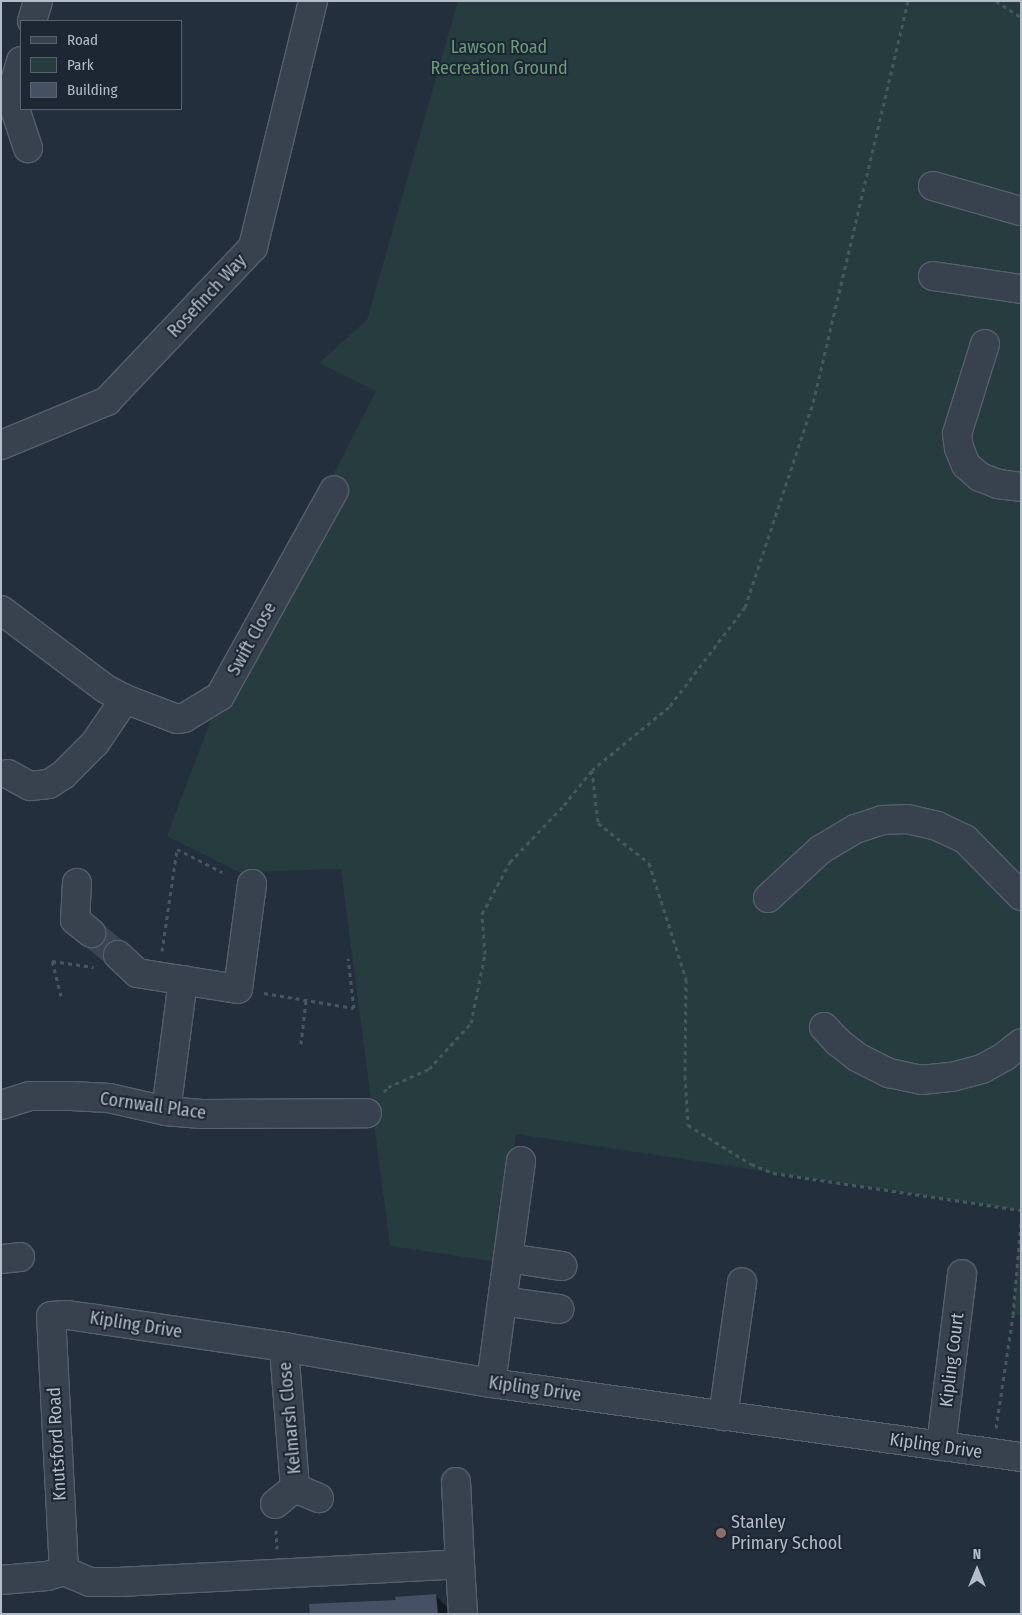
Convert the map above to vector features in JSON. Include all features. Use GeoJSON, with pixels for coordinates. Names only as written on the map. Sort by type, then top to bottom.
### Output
{"type":"FeatureCollection","features":[{"type":"Feature","properties":{"kind":"street"},"geometry":{"type":"LineString","coordinates":[[32,20],[38,1]]}},
{"type":"Feature","properties":{"kind":"street","name":"Rosefinch Way"},"geometry":{"type":"LineString","coordinates":[[1,445],[107,401],[253,247],[313,1]]}},
{"type":"Feature","properties":{"kind":"street"},"geometry":{"type":"LineString","coordinates":[[20,65],[11,97],[28,148]]}},
{"type":"Feature","properties":{"kind":"street"},"geometry":{"type":"LineString","coordinates":[[933,186],[1021,211]]}},
{"type":"Feature","properties":{"kind":"street"},"geometry":{"type":"LineString","coordinates":[[933,276],[1021,289]]}},
{"type":"Feature","properties":{"kind":"street"},"geometry":{"type":"LineString","coordinates":[[985,344],[956,434],[959,448],[966,465],[980,477],[998,484],[1021,487]]}},
{"type":"Feature","properties":{"kind":"street","name":"Swift Close"},"geometry":{"type":"LineString","coordinates":[[1,610],[106,689],[125,699],[178,719],[184,718],[220,696],[334,490]]}},
{"type":"Feature","properties":{"kind":"street"},"geometry":{"type":"LineString","coordinates":[[8,774],[30,786],[49,784],[63,775],[95,743],[125,699]]}},
{"type":"Feature","properties":{"kind":"street"},"geometry":{"type":"LineString","coordinates":[[768,898],[820,850],[854,829],[882,820],[907,820],[937,826],[964,840],[1021,896]]}},
{"type":"Feature","properties":{"kind":"street"},"geometry":{"type":"LineString","coordinates":[[77,883],[75,920],[91,933]]}},
{"type":"Feature","properties":{"kind":"street"},"geometry":{"type":"LineString","coordinates":[[166,1111],[149,971],[238,989],[252,884]]}},
{"type":"Feature","properties":{"kind":"street"},"geometry":{"type":"LineString","coordinates":[[824,1027],[838,1042],[857,1056],[889,1073],[921,1080],[952,1077],[982,1069],[1021,1043]]}},
{"type":"Feature","properties":{"kind":"street","name":"Cornwall Place"},"geometry":{"type":"LineString","coordinates":[[1,1105],[30,1096],[71,1096],[109,1098],[166,1111],[201,1114],[367,1112]]}},
{"type":"Feature","properties":{"kind":"street"},"geometry":{"type":"LineString","coordinates":[[491,1383],[521,1161]]}},
{"type":"Feature","properties":{"kind":"street"},"geometry":{"type":"LineString","coordinates":[[508,1258],[562,1266]]}},
{"type":"Feature","properties":{"kind":"street","name":"Kipling Court"},"geometry":{"type":"LineString","coordinates":[[941,1446],[962,1274]]}},
{"type":"Feature","properties":{"kind":"street"},"geometry":{"type":"LineString","coordinates":[[723,1416],[742,1282]]}},
{"type":"Feature","properties":{"kind":"street"},"geometry":{"type":"LineString","coordinates":[[502,1301],[558,1309]]}},
{"type":"Feature","properties":{"kind":"street","name":"Kipling Drive"},"geometry":{"type":"LineString","coordinates":[[51,1316],[86,1317],[284,1347],[491,1383],[1021,1457]]}},
{"type":"Feature","properties":{"kind":"street","name":"Knutsford Road"},"geometry":{"type":"LineString","coordinates":[[51,1316],[64,1571]]}},
{"type":"Feature","properties":{"kind":"street","name":"Kelmarsh Close"},"geometry":{"type":"LineString","coordinates":[[284,1347],[296,1497]]}},
{"type":"Feature","properties":{"kind":"street"},"geometry":{"type":"LineString","coordinates":[[456,1482],[463,1614]]}},
{"type":"Feature","properties":{"kind":"street"},"geometry":{"type":"LineString","coordinates":[[1,1580],[47,1576],[64,1571],[90,1582],[142,1581],[460,1564]]}},
{"type":"Feature","properties":{"kind":"path"},"geometry":{"type":"LineString","coordinates":[[367,1112],[388,1087],[429,1069],[471,1023],[485,954],[482,914],[510,862],[564,805],[592,770],[669,708],[744,607],[812,406],[908,1]]}},
{"type":"Feature","properties":{"kind":"path"},"geometry":{"type":"LineString","coordinates":[[996,1],[1021,17]]}},
{"type":"Feature","properties":{"kind":"path"},"geometry":{"type":"LineString","coordinates":[[592,770],[598,823],[649,863],[686,979],[685,1076],[688,1125],[751,1164],[773,1173],[1021,1210]]}},
{"type":"Feature","properties":{"kind":"path"},"geometry":{"type":"LineString","coordinates":[[61,996],[52,961],[149,971],[177,849],[222,872]]}},
{"type":"Feature","properties":{"kind":"path"},"geometry":{"type":"LineString","coordinates":[[238,989],[354,1008],[348,958]]}},
{"type":"Feature","properties":{"kind":"path"},"geometry":{"type":"LineString","coordinates":[[300,1044],[306,1000]]}},
{"type":"Feature","properties":{"kind":"path"},"geometry":{"type":"LineString","coordinates":[[992,1453],[1013,1315],[1021,1222]]}},
{"type":"Feature","properties":{"kind":"green space","name":"Lawson Road Recreation Ground"},"geometry":{"type":"Polygon","coordinates":[[[458,1],[1021,1],[1021,1210],[516,1134],[498,1262],[390,1246],[341,869],[239,872],[167,836],[220,696],[376,391],[319,363],[367,320],[458,1]]]}},
{"type":"Feature","properties":{"kind":"green space"},"geometry":{"type":"Polygon","coordinates":[[[1021,1222],[1021,1315],[1013,1315],[1021,1222]]]}},
{"type":"Feature","properties":{"kind":"building"},"geometry":{"type":"Polygon","coordinates":[[[436,1594],[438,1614],[310,1614],[309,1604],[396,1600],[395,1597],[436,1594]]]}},
{"type":"Feature","properties":{"kind":"tunnel"},"geometry":{"type":"LineString","coordinates":[[91,933],[118,955]]}},
{"type":"Feature","properties":{"kind":"place","name":"Stanley Primary School"},"geometry":{"type":"Point","coordinates":[721,1533]}}]}
